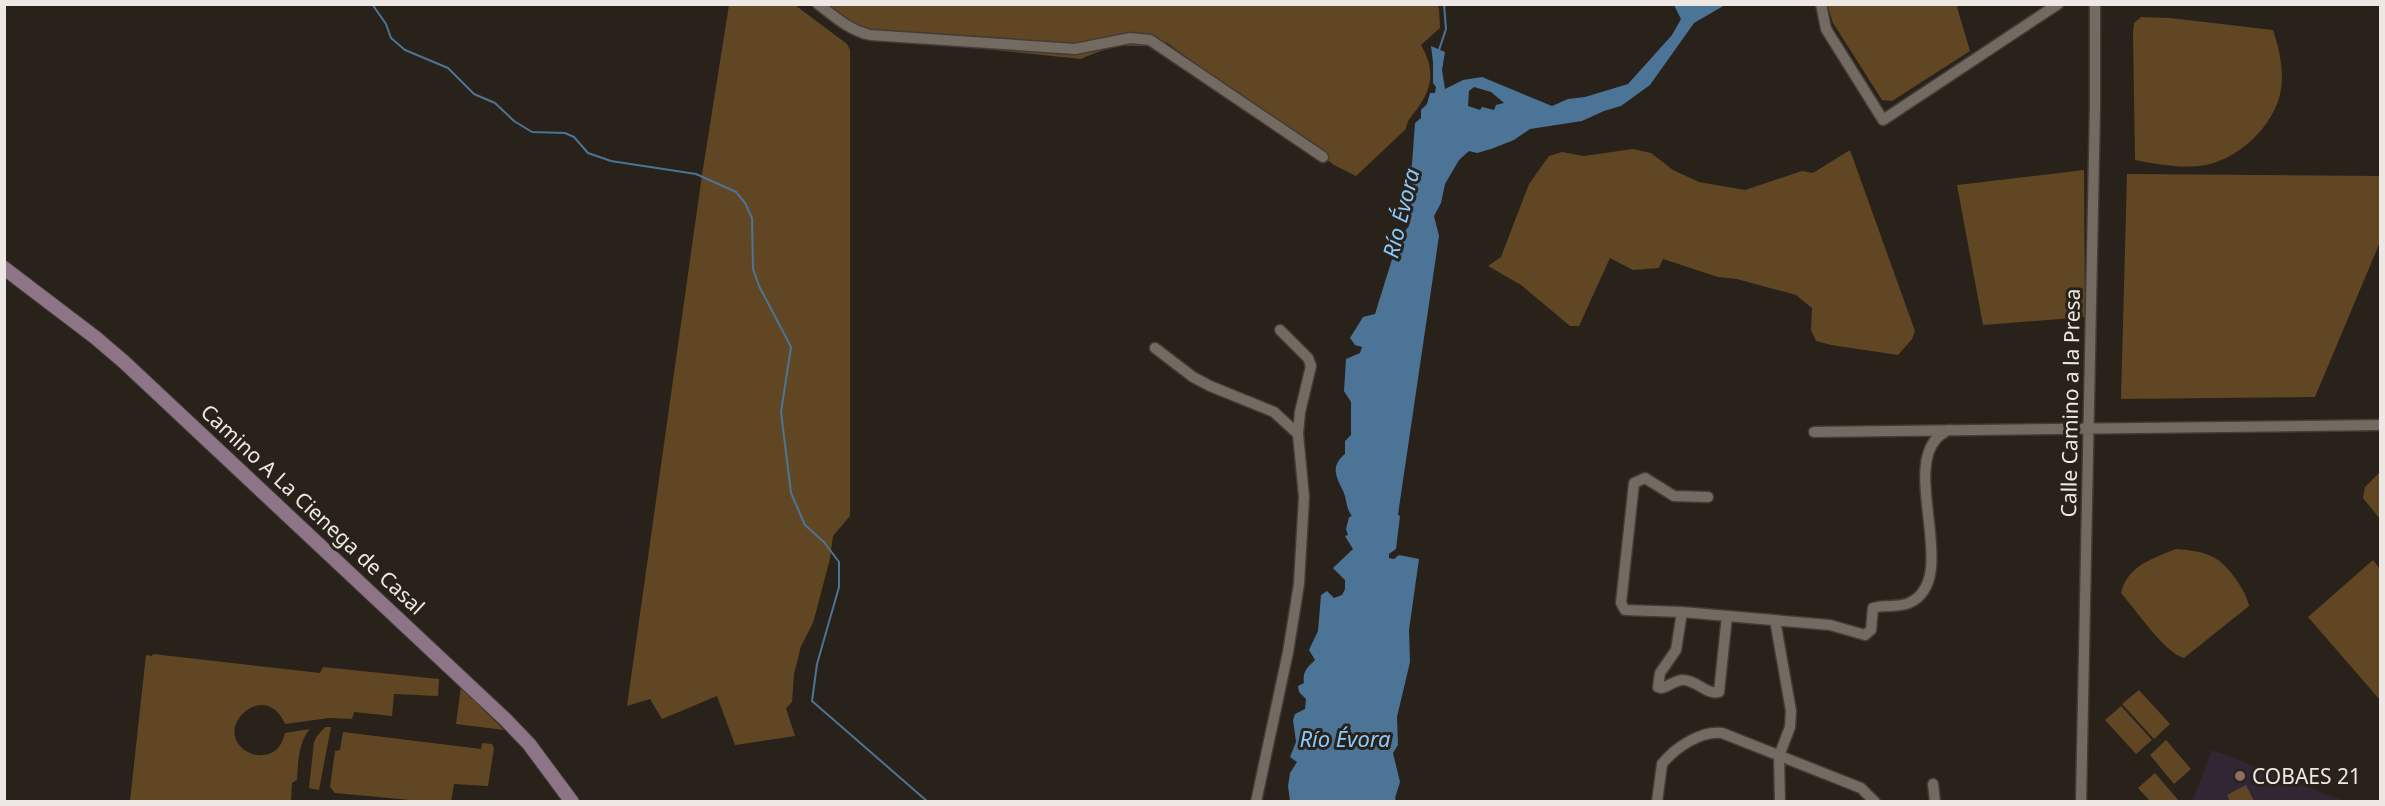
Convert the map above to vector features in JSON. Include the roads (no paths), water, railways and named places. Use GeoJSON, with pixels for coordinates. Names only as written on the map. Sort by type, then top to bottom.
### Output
{"type":"FeatureCollection","features":[{"type":"Feature","properties":{"kind":"street"},"geometry":{"type":"LineString","coordinates":[[818,4],[848,27],[870,35],[1065,49],[1130,38],[1150,40],[1323,157]]}},
{"type":"Feature","properties":{"kind":"street"},"geometry":{"type":"LineString","coordinates":[[1821,4],[1826,29],[1883,120],[2058,4]]}},
{"type":"Feature","properties":{"kind":"street","name":"Calle Camino a la Presa"},"geometry":{"type":"LineString","coordinates":[[2082,801],[2095,4]]}},
{"type":"Feature","properties":{"kind":"street","name":"Camino A La Cienega de Casal"},"geometry":{"type":"LineString","coordinates":[[4,268],[96,338],[228,458],[506,720],[529,744],[572,801]]}},
{"type":"Feature","properties":{"kind":"street"},"geometry":{"type":"LineString","coordinates":[[1256,801],[1288,652],[1299,584],[1304,496],[1298,434],[1300,412],[1311,366],[1308,358],[1280,330]]}},
{"type":"Feature","properties":{"kind":"street"},"geometry":{"type":"LineString","coordinates":[[1155,348],[1210,387],[1274,412],[1298,434]]}},
{"type":"Feature","properties":{"kind":"street"},"geometry":{"type":"LineString","coordinates":[[1814,432],[2380,425]]}},
{"type":"Feature","properties":{"kind":"street"},"geometry":{"type":"LineString","coordinates":[[1708,497],[1674,496],[1645,477],[1634,483],[1621,603],[1625,610],[1682,612],[1830,625],[1865,635],[1871,630],[1873,608],[1910,603],[1928,582],[1932,546],[1926,496],[1927,460],[1938,438],[1949,430]]}},
{"type":"Feature","properties":{"kind":"street"},"geometry":{"type":"LineString","coordinates":[[1682,612],[1676,650],[1660,674],[1658,687],[1664,688],[1682,680],[1696,683],[1712,693],[1719,692],[1727,616]]}},
{"type":"Feature","properties":{"kind":"street"},"geometry":{"type":"LineString","coordinates":[[1775,620],[1791,711],[1790,727],[1779,756],[1780,801]]}},
{"type":"Feature","properties":{"kind":"street"},"geometry":{"type":"LineString","coordinates":[[1657,801],[1662,764],[1691,741],[1708,733],[1722,734],[1861,788],[1875,801]]}},
{"type":"Feature","properties":{"kind":"street"},"geometry":{"type":"LineString","coordinates":[[1933,784],[1935,801]]}},
{"type":"Feature","properties":{"kind":"water","name":"Río Évora"},"geometry":{"type":"Polygon","coordinates":[[[1674,5],[1725,5],[1694,23],[1650,85],[1621,106],[1582,121],[1530,129],[1514,140],[1491,149],[1477,153],[1469,151],[1459,160],[1445,184],[1441,203],[1434,216],[1439,236],[1398,515],[1400,516],[1396,549],[1389,554],[1389,558],[1394,559],[1399,555],[1419,559],[1409,630],[1410,662],[1397,717],[1398,745],[1393,753],[1400,782],[1396,801],[1290,801],[1288,786],[1290,773],[1297,762],[1290,757],[1296,742],[1293,720],[1295,714],[1305,709],[1306,699],[1299,692],[1298,686],[1304,683],[1305,672],[1315,660],[1309,650],[1318,631],[1321,595],[1327,591],[1334,598],[1342,595],[1345,580],[1333,568],[1353,549],[1345,536],[1348,535],[1346,529],[1349,517],[1352,516],[1336,473],[1337,463],[1345,454],[1345,441],[1351,435],[1351,402],[1344,391],[1346,359],[1360,353],[1362,347],[1355,345],[1350,338],[1363,317],[1375,314],[1398,240],[1409,226],[1402,202],[1412,164],[1415,123],[1421,118],[1421,110],[1427,104],[1430,93],[1435,93],[1436,87],[1433,83],[1431,46],[1445,52],[1442,70],[1445,89],[1463,80],[1482,77],[1552,106],[1568,99],[1585,97],[1628,84],[1672,35],[1681,19],[1674,5]],[[1474,87],[1469,91],[1468,106],[1480,110],[1482,107],[1494,110],[1496,105],[1504,103],[1491,92],[1474,87]]]}},
{"type":"Feature","properties":{"kind":"waterway"},"geometry":{"type":"LineString","coordinates":[[372,4],[386,24],[391,38],[405,50],[448,68],[474,94],[495,103],[514,121],[532,132],[565,133],[574,137],[588,153],[611,161],[696,174],[736,192],[745,203],[752,218],[753,269],[759,286],[791,347],[781,412],[791,493],[805,525],[824,542],[839,562],[839,587],[817,664],[812,701],[928,802]]}},
{"type":"Feature","properties":{"kind":"waterway"},"geometry":{"type":"LineString","coordinates":[[1439,50],[1446,29],[1444,4]]}},
{"type":"Feature","properties":{"kind":"place","name":"COBAES 21"},"geometry":{"type":"Point","coordinates":[2240,776]}}]}
